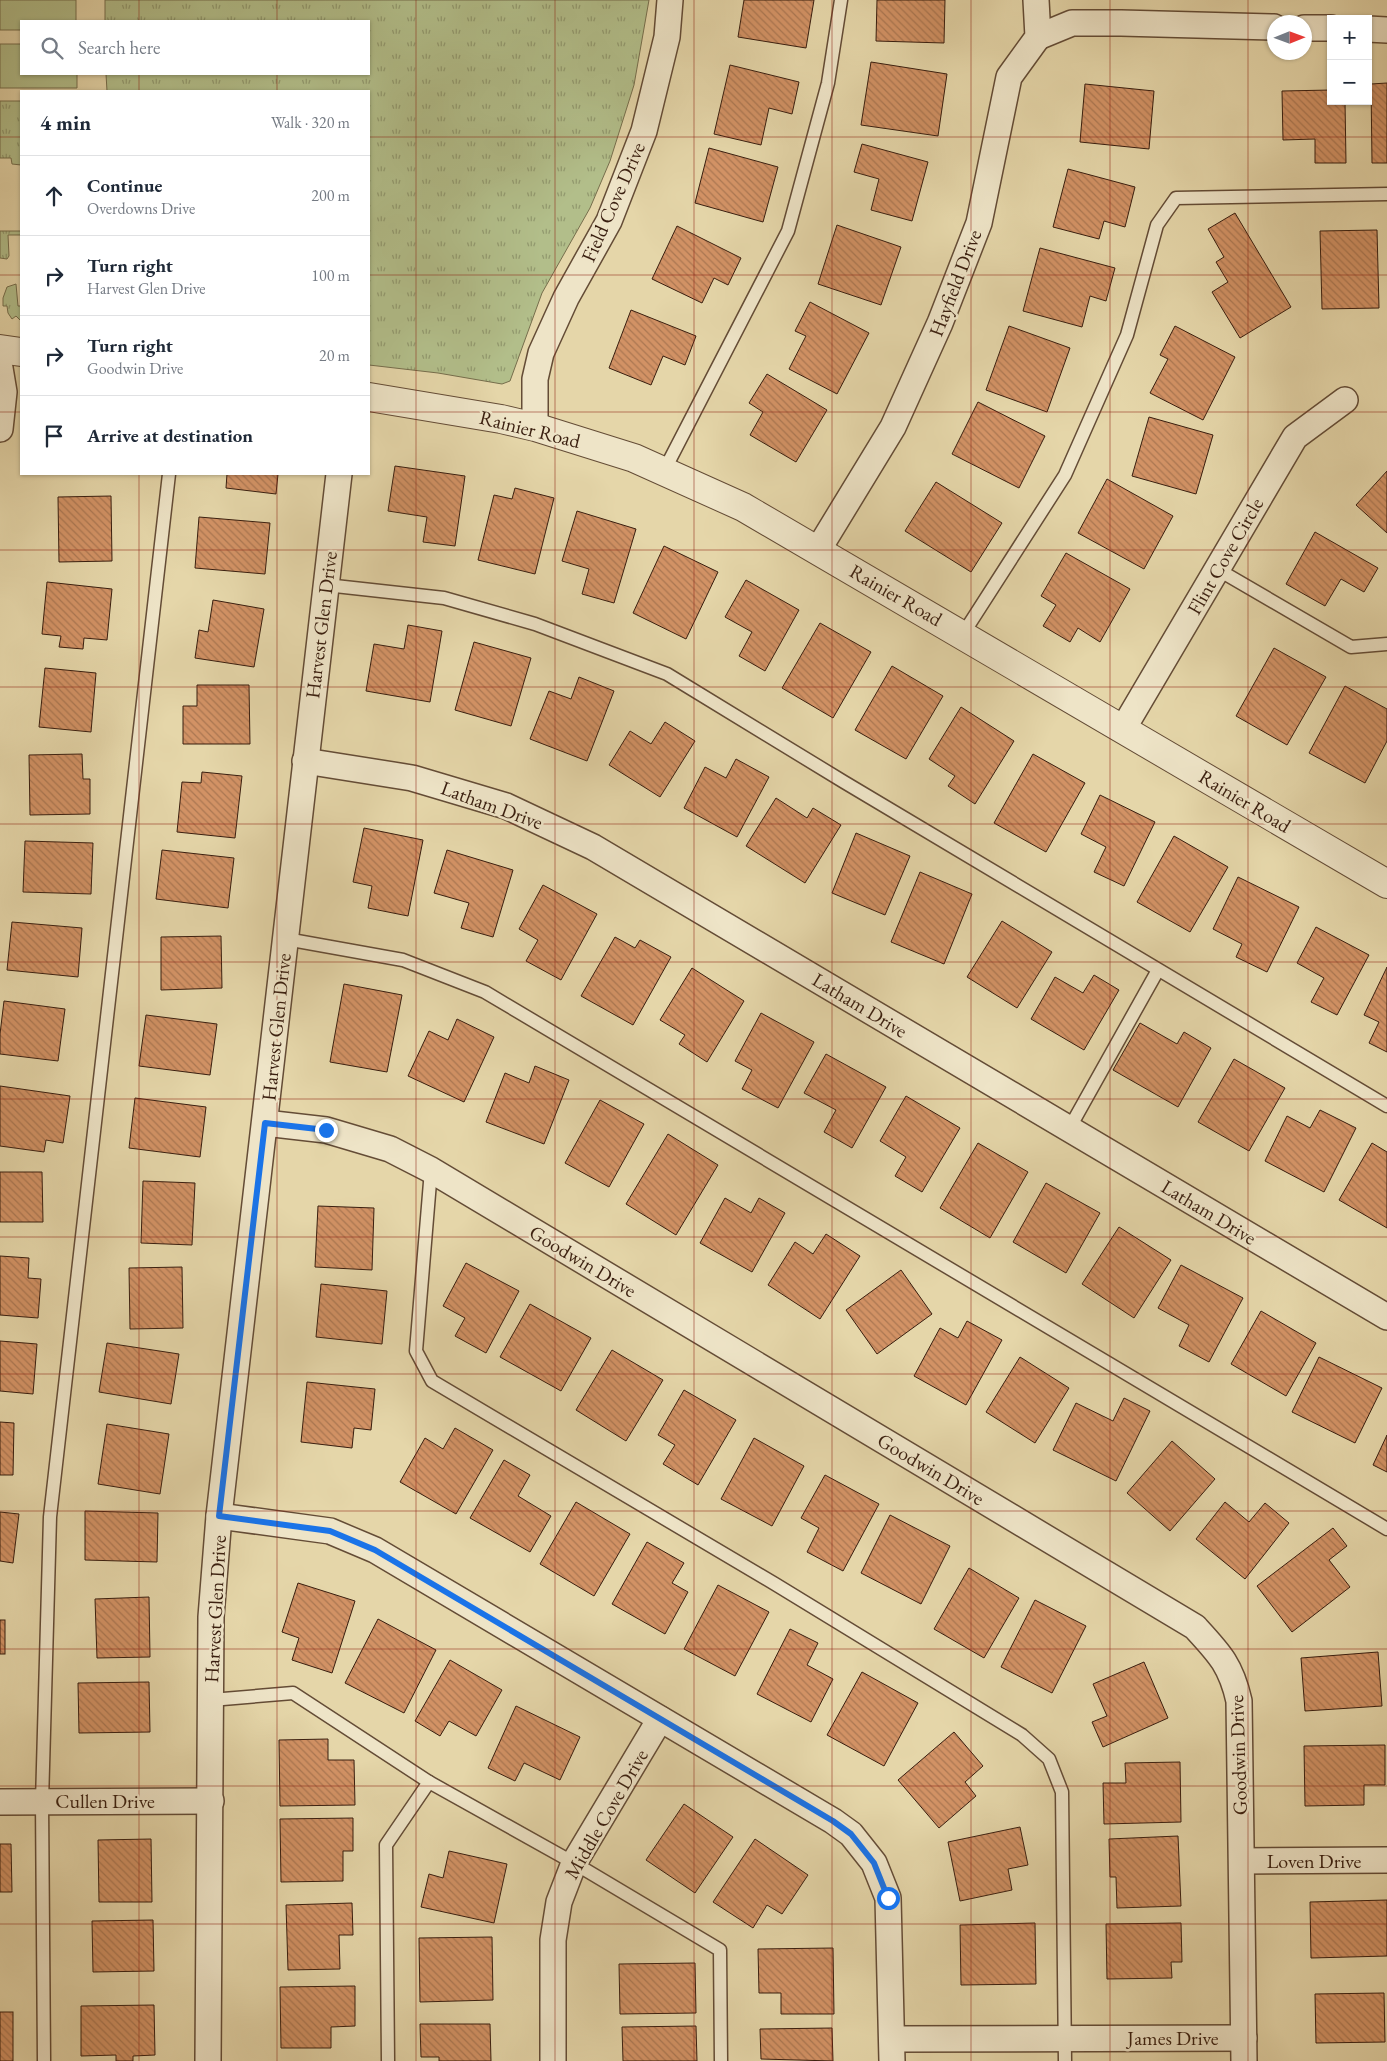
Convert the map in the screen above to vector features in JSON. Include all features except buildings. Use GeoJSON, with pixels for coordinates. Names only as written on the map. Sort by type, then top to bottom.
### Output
{"type":"FeatureCollection","features":[{"type":"Feature","properties":{"kind":"street","name":"Field Cove Drive"},"geometry":{"type":"LineString","coordinates":[[535,427],[535,379],[542,353],[566,298],[609,221],[644,132],[667,37],[670,0]]}},
{"type":"Feature","properties":{"kind":"street"},"geometry":{"type":"LineString","coordinates":[[1036,0],[1038,37],[1072,24],[1121,23],[1267,27]]}},
{"type":"Feature","properties":{"kind":"street"},"geometry":{"type":"LineString","coordinates":[[1312,28],[1327,28]]}},
{"type":"Feature","properties":{"kind":"street"},"geometry":{"type":"LineString","coordinates":[[1372,29],[1387,30]]}},
{"type":"Feature","properties":{"kind":"street","name":"Hayfield Drive"},"geometry":{"type":"LineString","coordinates":[[818,550],[893,426],[940,323],[978,222],[1009,77],[1038,37]]}},
{"type":"Feature","properties":{"kind":"street"},"geometry":{"type":"LineString","coordinates":[[0,349],[20,352]]}},
{"type":"Feature","properties":{"kind":"street"},"geometry":{"type":"LineString","coordinates":[[0,368],[4,392],[0,429]]}},
{"type":"Feature","properties":{"kind":"street","name":"Rainier Road"},"geometry":{"type":"LineString","coordinates":[[370,397],[501,419],[535,427],[634,458],[743,507],[963,634],[1387,884]]}},
{"type":"Feature","properties":{"kind":"street","name":"Flint Cove Circle"},"geometry":{"type":"LineString","coordinates":[[1123,729],[1295,437],[1346,400]]}},
{"type":"Feature","properties":{"kind":"street","name":"Harvest Glen Drive"},"geometry":{"type":"LineString","coordinates":[[208,2061],[211,1617],[219,1516],[338,475]]}},
{"type":"Feature","properties":{"kind":"street","name":"Latham Drive"},"geometry":{"type":"LineString","coordinates":[[306,762],[412,778],[506,806],[594,847],[1387,1317]]}},
{"type":"Feature","properties":{"kind":"street","name":"Goodwin Drive"},"geometry":{"type":"LineString","coordinates":[[265,1123],[326,1130],[390,1149],[431,1170],[1195,1627],[1222,1655],[1236,1685],[1239,1701],[1244,2050]]}},
{"type":"Feature","properties":{"kind":"street"},"geometry":{"type":"LineString","coordinates":[[219,1516],[330,1531],[375,1550],[833,1821],[851,1834],[874,1863],[888,1898],[892,2050]]}},
{"type":"Feature","properties":{"kind":"street","name":"Middle Cove Drive"},"geometry":{"type":"LineString","coordinates":[[553,2061],[553,1940],[558,1902],[574,1863],[660,1719]]}},
{"type":"Feature","properties":{"kind":"street","name":"Cullen Drive"},"geometry":{"type":"LineString","coordinates":[[0,1802],[211,1801]]}},
{"type":"Feature","properties":{"kind":"street","name":"Loven Drive"},"geometry":{"type":"LineString","coordinates":[[1242,1861],[1387,1860]]}},
{"type":"Feature","properties":{"kind":"street","name":"James Drive"},"geometry":{"type":"LineString","coordinates":[[892,2050],[1244,2050]]}},
{"type":"Feature","properties":{"kind":"lane"},"geometry":{"type":"LineString","coordinates":[[664,472],[788,231],[828,82],[841,0]]}},
{"type":"Feature","properties":{"kind":"lane"},"geometry":{"type":"LineString","coordinates":[[963,634],[1065,475],[1127,335],[1157,225],[1176,198],[1387,194]]}},
{"type":"Feature","properties":{"kind":"lane"},"geometry":{"type":"LineString","coordinates":[[44,2061],[42,1802],[50,1517],[169,475]]}},
{"type":"Feature","properties":{"kind":"lane"},"geometry":{"type":"LineString","coordinates":[[1217,569],[1352,647],[1387,644]]}},
{"type":"Feature","properties":{"kind":"lane"},"geometry":{"type":"LineString","coordinates":[[326,585],[444,598],[535,624],[667,674],[852,788],[1387,1106]]}},
{"type":"Feature","properties":{"kind":"lane"},"geometry":{"type":"LineString","coordinates":[[286,940],[403,960],[485,992],[1387,1529]]}},
{"type":"Feature","properties":{"kind":"lane"},"geometry":{"type":"LineString","coordinates":[[1070,1129],[1158,970]]}},
{"type":"Feature","properties":{"kind":"lane"},"geometry":{"type":"LineString","coordinates":[[431,1170],[416,1351],[432,1382],[775,1584],[1013,1729],[1049,1759],[1062,1792],[1065,2050]]}},
{"type":"Feature","properties":{"kind":"lane"},"geometry":{"type":"LineString","coordinates":[[211,1700],[293,1693],[429,1782],[574,1863],[720,1950],[721,2061]]}},
{"type":"Feature","properties":{"kind":"lane"},"geometry":{"type":"LineString","coordinates":[[388,2061],[386,1845],[429,1782]]}},
{"type":"Feature","properties":{"kind":"green space"},"geometry":{"type":"Polygon","coordinates":[[[0,0],[76,0],[76,20],[20,20],[20,30],[0,30],[0,0]]]}},
{"type":"Feature","properties":{"kind":"green space"},"geometry":{"type":"Polygon","coordinates":[[[105,0],[649,0],[634,85],[610,161],[590,208],[542,293],[510,381],[502,384],[438,373],[370,365],[370,90],[107,90],[106,75],[370,75],[370,20],[105,20],[105,0]]]}},
{"type":"Feature","properties":{"kind":"green space"},"geometry":{"type":"Polygon","coordinates":[[[0,44],[20,44],[20,75],[77,75],[77,88],[0,88],[0,44]]]}},
{"type":"Feature","properties":{"kind":"green space"},"geometry":{"type":"Polygon","coordinates":[[[0,101],[20,101],[20,165],[12,164],[11,158],[0,158],[0,101]]]}},
{"type":"Feature","properties":{"kind":"green space"},"geometry":{"type":"Polygon","coordinates":[[[0,231],[20,231],[20,235],[8,235],[9,256],[7,259],[0,258],[0,231]]]}},
{"type":"Feature","properties":{"kind":"green space"},"geometry":{"type":"Polygon","coordinates":[[[16,284],[18,306],[20,306],[20,320],[16,316],[12,319],[8,313],[7,306],[3,306],[3,298],[7,287],[16,284]]]}},
{"type":"Feature","properties":{"kind":"route"},"geometry":{"type":"LineString","coordinates":[[326,1130],[265,1123],[219,1516],[330,1531],[375,1550],[833,1821],[851,1834],[874,1863],[888,1898]]}}]}
